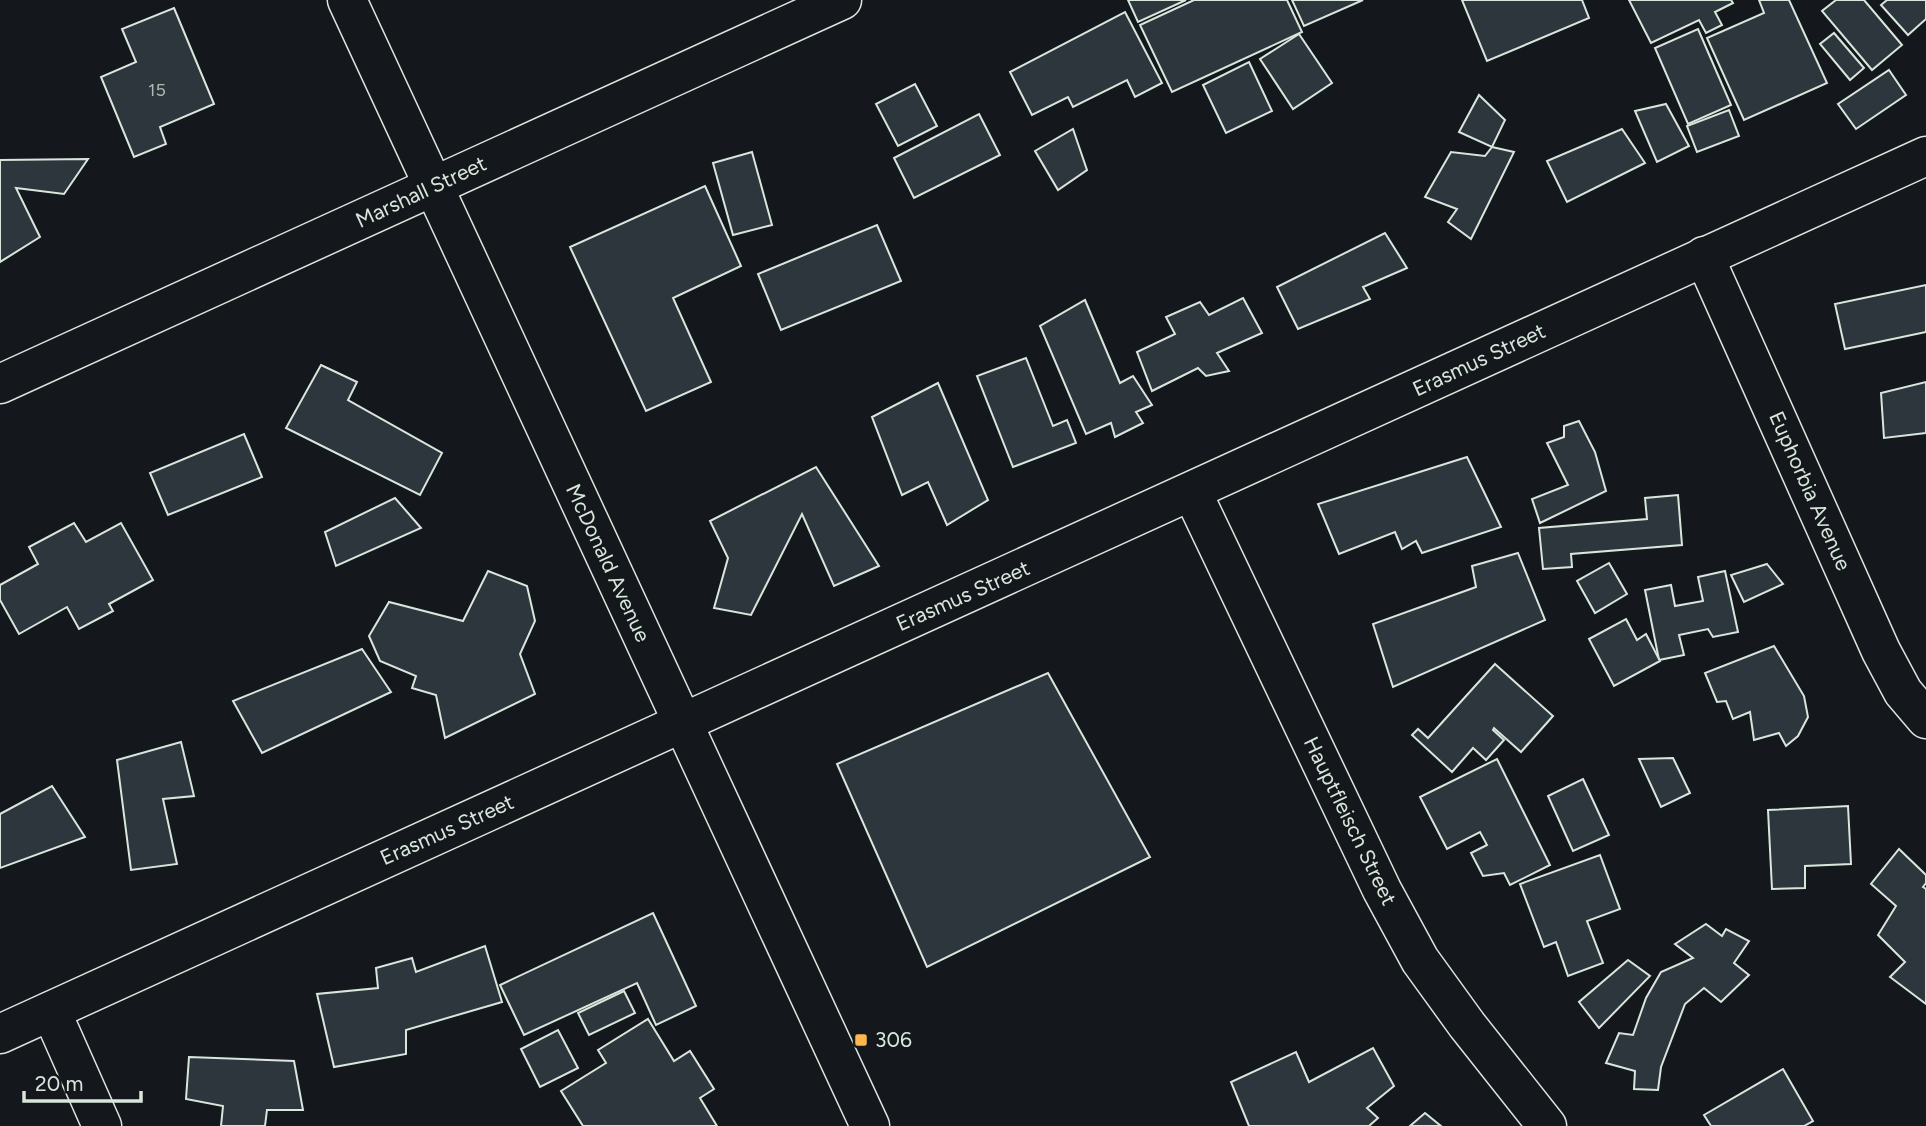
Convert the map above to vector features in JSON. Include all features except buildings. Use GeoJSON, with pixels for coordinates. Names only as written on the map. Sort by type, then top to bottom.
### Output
{"type":"FeatureCollection","features":[{"type":"Feature","properties":{"kind":"street","name":"McDonald Avenue"},"geometry":{"type":"LineString","coordinates":[[347,0],[870,1126]]}},
{"type":"Feature","properties":{"kind":"street","name":"Marshall Street"},"geometry":{"type":"LineString","coordinates":[[0,384],[842,0]]}},
{"type":"Feature","properties":{"kind":"street","name":"Erasmus Street"},"geometry":{"type":"LineString","coordinates":[[0,1034],[1926,156]]}},
{"type":"Feature","properties":{"kind":"street","name":"Euphorbia Avenue"},"geometry":{"type":"LineString","coordinates":[[1704,256],[1881,651],[1903,692],[1926,719]]}},
{"type":"Feature","properties":{"kind":"street","name":"Hauptfleisch Street"},"geometry":{"type":"LineString","coordinates":[[1192,492],[1382,891],[1420,960],[1547,1126]]}},
{"type":"Feature","properties":{"kind":"street"},"geometry":{"type":"LineString","coordinates":[[51,1011],[102,1126]]}},
{"type":"Feature","properties":{"kind":"place","name":"306"},"geometry":{"type":"Point","coordinates":[861,1040]}}]}
